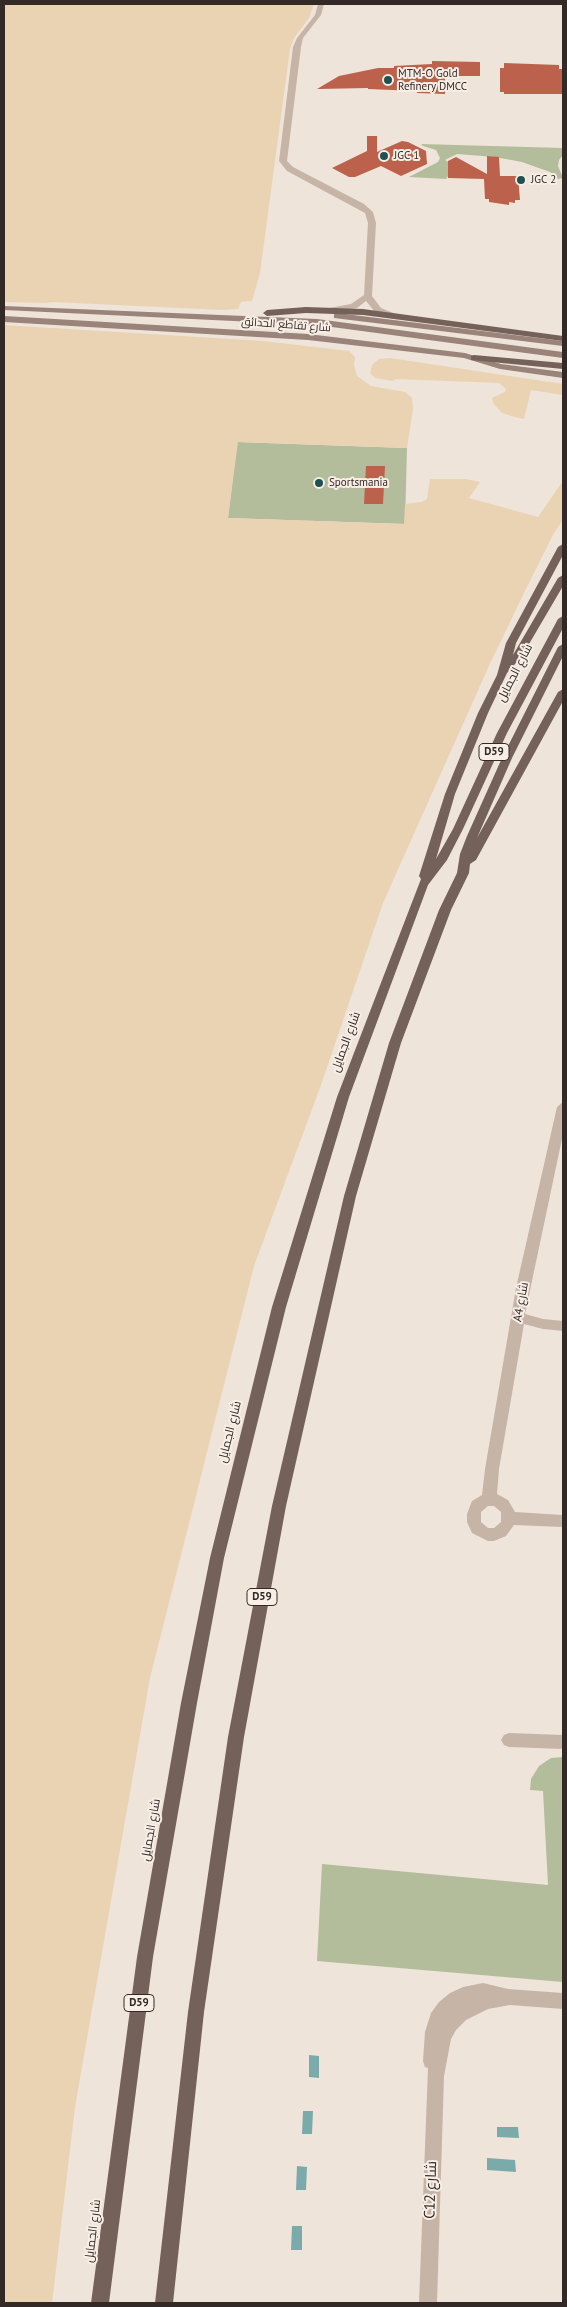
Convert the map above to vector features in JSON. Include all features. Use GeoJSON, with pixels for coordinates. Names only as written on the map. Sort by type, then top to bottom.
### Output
{"type":"FeatureCollection","features":[{"type":"Feature","properties":{"kind":"main road","name":"شارع تقاطع الحدائق"},"geometry":{"type":"LineString","coordinates":[[4,308],[318,322],[563,355]]}},
{"type":"Feature","properties":{"kind":"main road"},"geometry":{"type":"LineString","coordinates":[[186,317],[332,310],[393,316],[563,339]]}},
{"type":"Feature","properties":{"kind":"main road"},"geometry":{"type":"LineString","coordinates":[[267,313],[322,315],[376,320],[563,344]]}},
{"type":"Feature","properties":{"kind":"main road","name":"شارع تقاطع الحدائق"},"geometry":{"type":"LineString","coordinates":[[4,319],[308,337],[474,358],[500,366],[563,375]]}},
{"type":"Feature","properties":{"kind":"main road"},"geometry":{"type":"LineString","coordinates":[[474,358],[563,366]]}},
{"type":"Feature","properties":{"kind":"main road"},"geometry":{"type":"LineString","coordinates":[[502,675],[518,628],[563,547]]}},
{"type":"Feature","properties":{"kind":"main road"},"geometry":{"type":"LineString","coordinates":[[423,884],[454,786],[483,713],[502,675],[517,656],[563,578]]}},
{"type":"Feature","properties":{"kind":"main road","name":"شارع الجمايل"},"geometry":{"type":"LineString","coordinates":[[100,2303],[146,1957],[189,1704],[222,1539],[276,1316],[311,1197],[366,1033],[423,884],[443,857],[458,829],[506,725],[563,619]]}},
{"type":"Feature","properties":{"kind":"main road","name":"D59"},"geometry":{"type":"LineString","coordinates":[[164,2303],[196,2012],[238,1728],[280,1506],[350,1196],[372,1117],[420,975],[445,910],[463,873],[466,854],[487,800],[526,718],[563,647]]}},
{"type":"Feature","properties":{"kind":"main road"},"geometry":{"type":"LineString","coordinates":[[463,873],[563,692]]}},
{"type":"Feature","properties":{"kind":"street"},"geometry":{"type":"LineString","coordinates":[[321,4],[318,15],[298,42],[282,158],[290,169],[361,206],[371,216],[368,296],[373,306],[393,316]]}},
{"type":"Feature","properties":{"kind":"street"},"geometry":{"type":"LineString","coordinates":[[332,310],[354,306],[368,296]]}},
{"type":"Feature","properties":{"kind":"street","name":"A4 شارع"},"geometry":{"type":"LineString","coordinates":[[489,1500],[492,1469],[518,1316],[557,1157],[563,1107]]}},
{"type":"Feature","properties":{"kind":"street"},"geometry":{"type":"LineString","coordinates":[[518,1316],[543,1324],[563,1326]]}},
{"type":"Feature","properties":{"kind":"street"},"geometry":{"type":"LineString","coordinates":[[489,1500],[504,1506],[509,1518],[507,1526],[497,1533],[490,1533],[478,1528],[472,1520],[473,1509],[481,1502],[489,1500]]}},
{"type":"Feature","properties":{"kind":"street"},"geometry":{"type":"LineString","coordinates":[[509,1518],[563,1521]]}},
{"type":"Feature","properties":{"kind":"street"},"geometry":{"type":"LineString","coordinates":[[509,1740],[563,1742]]}},
{"type":"Feature","properties":{"kind":"street","name":"C12 شارع"},"geometry":{"type":"LineString","coordinates":[[428,2303],[435,2076],[443,2037],[450,2024],[460,2014],[486,2001],[510,1997],[563,2000]]}},
{"type":"Feature","properties":{"kind":"green space"},"geometry":{"type":"Polygon","coordinates":[[[421,144],[563,148],[563,155],[559,160],[558,166],[563,178],[558,179],[550,172],[522,162],[495,157],[457,154],[445,160],[455,166],[446,179],[409,177],[438,162],[440,158],[436,150],[421,144]]]}},
{"type":"Feature","properties":{"kind":"green space","name":"Sportsmania"},"geometry":{"type":"Polygon","coordinates":[[[237,442],[407,448],[405,524],[228,518],[237,442]]]}},
{"type":"Feature","properties":{"kind":"green space"},"geometry":{"type":"Polygon","coordinates":[[[563,1757],[563,1982],[317,1961],[322,1864],[548,1885],[543,1791],[530,1790],[531,1779],[539,1766],[551,1758],[563,1757]]]}},
{"type":"Feature","properties":{"kind":"sand"},"geometry":{"type":"Polygon","coordinates":[[[4,4],[314,4],[309,18],[294,38],[290,49],[260,273],[252,301],[241,302],[238,309],[223,310],[53,302],[4,302],[4,4]]]}},
{"type":"Feature","properties":{"kind":"sand"},"geometry":{"type":"Polygon","coordinates":[[[4,325],[263,341],[349,351],[355,357],[354,365],[357,376],[371,386],[405,392],[412,398],[413,409],[407,448],[238,442],[228,518],[404,524],[405,504],[422,502],[427,499],[430,479],[466,479],[480,482],[469,498],[538,517],[563,481],[563,520],[554,533],[488,668],[383,903],[321,1085],[254,1266],[150,1678],[75,2107],[52,2303],[4,2303],[4,325]]]}},
{"type":"Feature","properties":{"kind":"sand"},"geometry":{"type":"Polygon","coordinates":[[[390,358],[563,384],[563,395],[531,390],[524,419],[502,413],[493,403],[492,398],[505,392],[506,389],[499,383],[396,379],[393,381],[375,378],[370,373],[372,365],[379,359],[390,358]]]}},
{"type":"Feature","properties":{"kind":"water"},"geometry":{"type":"Polygon","coordinates":[[[309,2055],[319,2056],[319,2078],[309,2077],[309,2055]]]}},
{"type":"Feature","properties":{"kind":"water"},"geometry":{"type":"Polygon","coordinates":[[[303,2111],[313,2111],[312,2134],[302,2134],[303,2111]]]}},
{"type":"Feature","properties":{"kind":"water"},"geometry":{"type":"Polygon","coordinates":[[[497,2127],[518,2127],[519,2138],[497,2137],[497,2127]]]}},
{"type":"Feature","properties":{"kind":"water"},"geometry":{"type":"Polygon","coordinates":[[[487,2158],[515,2160],[516,2172],[487,2170],[487,2158]]]}},
{"type":"Feature","properties":{"kind":"water"},"geometry":{"type":"Polygon","coordinates":[[[297,2166],[307,2167],[306,2190],[296,2190],[297,2166]]]}},
{"type":"Feature","properties":{"kind":"water"},"geometry":{"type":"Polygon","coordinates":[[[292,2226],[302,2226],[302,2250],[291,2250],[292,2226]]]}},
{"type":"Feature","properties":{"kind":"building","name":"MTM-O Gold Refinery DMCC"},"geometry":{"type":"Polygon","coordinates":[[[432,61],[480,62],[480,76],[445,76],[445,94],[368,88],[317,89],[339,76],[378,68],[432,64],[432,61]]]}},
{"type":"Feature","properties":{"kind":"building"},"geometry":{"type":"Polygon","coordinates":[[[504,63],[559,65],[559,69],[563,69],[563,94],[504,94],[504,92],[500,92],[500,68],[504,68],[504,63]]]}},
{"type":"Feature","properties":{"kind":"building","name":"JGC 1"},"geometry":{"type":"Polygon","coordinates":[[[367,136],[377,136],[377,152],[402,141],[408,142],[426,151],[427,164],[401,176],[381,166],[355,177],[349,177],[332,168],[367,151],[367,136]]]}},
{"type":"Feature","properties":{"kind":"building","name":"JGC 2"},"geometry":{"type":"Polygon","coordinates":[[[487,156],[499,157],[500,176],[518,176],[520,200],[515,200],[515,203],[509,202],[509,205],[489,202],[489,199],[485,199],[484,179],[448,178],[448,161],[456,157],[487,174],[487,156]]]}},
{"type":"Feature","properties":{"kind":"building"},"geometry":{"type":"Polygon","coordinates":[[[366,466],[385,466],[383,504],[364,504],[366,466]]]}},
{"type":"Feature","properties":{"kind":"place","name":"MTM-O Gold Refinery DMCC"},"geometry":{"type":"Point","coordinates":[388,80]}},
{"type":"Feature","properties":{"kind":"place","name":"JGC 1"},"geometry":{"type":"Point","coordinates":[384,156]}},
{"type":"Feature","properties":{"kind":"place","name":"JGC 2"},"geometry":{"type":"Point","coordinates":[521,180]}},
{"type":"Feature","properties":{"kind":"place","name":"Sportsmania"},"geometry":{"type":"Point","coordinates":[319,483]}}]}
